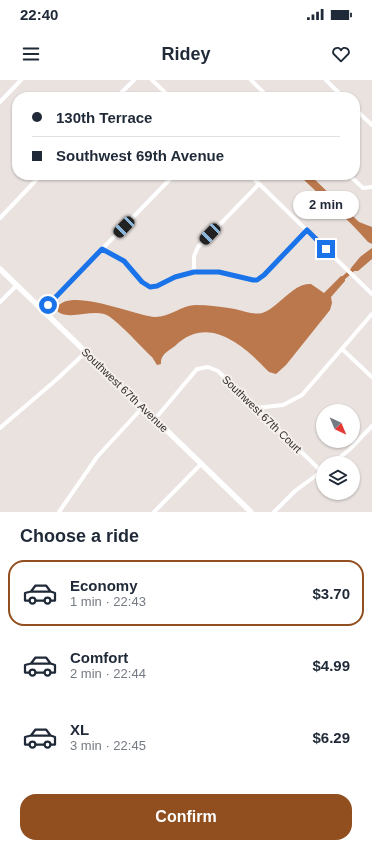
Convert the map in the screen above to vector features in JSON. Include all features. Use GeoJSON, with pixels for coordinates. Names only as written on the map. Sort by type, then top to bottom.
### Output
{"type":"FeatureCollection","features":[{"type":"Feature","properties":{"kind":"main road","name":"Southwest 67th Avenue"},"geometry":{"type":"LineString","coordinates":[[0,269],[251,512]]}},
{"type":"Feature","properties":{"kind":"street"},"geometry":{"type":"LineString","coordinates":[[0,102],[21,80]]}},
{"type":"Feature","properties":{"kind":"street"},"geometry":{"type":"LineString","coordinates":[[122,92],[134,80]]}},
{"type":"Feature","properties":{"kind":"street"},"geometry":{"type":"LineString","coordinates":[[152,80],[165,92]]}},
{"type":"Feature","properties":{"kind":"street"},"geometry":{"type":"LineString","coordinates":[[251,80],[263,92]]}},
{"type":"Feature","properties":{"kind":"street"},"geometry":{"type":"LineString","coordinates":[[326,80],[338,92]]}},
{"type":"Feature","properties":{"kind":"street"},"geometry":{"type":"LineString","coordinates":[[360,113],[372,125]]}},
{"type":"Feature","properties":{"kind":"street"},"geometry":{"type":"LineString","coordinates":[[0,218],[36,180]]}},
{"type":"Feature","properties":{"kind":"street"},"geometry":{"type":"LineString","coordinates":[[43,310],[169,180]]}},
{"type":"Feature","properties":{"kind":"street"},"geometry":{"type":"LineString","coordinates":[[255,180],[372,294]]}},
{"type":"Feature","properties":{"kind":"street"},"geometry":{"type":"LineString","coordinates":[[354,180],[365,189],[372,187]]}},
{"type":"Feature","properties":{"kind":"street"},"geometry":{"type":"LineString","coordinates":[[194,272],[194,256],[198,247],[259,184]]}},
{"type":"Feature","properties":{"kind":"street"},"geometry":{"type":"LineString","coordinates":[[102,249],[124,261],[140,281],[148,287],[157,286],[175,277],[194,272],[219,272],[249,280],[257,280],[264,275],[307,230]]}},
{"type":"Feature","properties":{"kind":"street"},"geometry":{"type":"LineString","coordinates":[[0,302],[17,285]]}},
{"type":"Feature","properties":{"kind":"street"},"geometry":{"type":"LineString","coordinates":[[256,408],[283,405],[299,398],[315,382],[372,314]]}},
{"type":"Feature","properties":{"kind":"street"},"geometry":{"type":"LineString","coordinates":[[342,349],[372,377]]}},
{"type":"Feature","properties":{"kind":"street"},"geometry":{"type":"LineString","coordinates":[[0,428],[86,352]]}},
{"type":"Feature","properties":{"kind":"street","name":"Southwest 67th Court"},"geometry":{"type":"LineString","coordinates":[[155,419],[197,369],[204,367],[215,369],[316,465]]}},
{"type":"Feature","properties":{"kind":"street"},"geometry":{"type":"LineString","coordinates":[[59,512],[97,457],[143,408]]}},
{"type":"Feature","properties":{"kind":"street"},"geometry":{"type":"LineString","coordinates":[[340,456],[372,426]]}},
{"type":"Feature","properties":{"kind":"street"},"geometry":{"type":"LineString","coordinates":[[154,512],[201,464]]}},
{"type":"Feature","properties":{"kind":"street"},"geometry":{"type":"LineString","coordinates":[[274,512],[295,491],[316,475]]}},
{"type":"Feature","properties":{"kind":"shaded area"},"geometry":{"type":"Polygon","coordinates":[[[304,180],[315,180],[359,222],[372,227],[372,244],[368,242],[352,224],[304,180]]]}},
{"type":"Feature","properties":{"kind":"shaded area"},"geometry":{"type":"Polygon","coordinates":[[[372,248],[372,259],[358,271],[354,271],[351,268],[360,257],[372,248]]]}},
{"type":"Feature","properties":{"kind":"shaded area"},"geometry":{"type":"Polygon","coordinates":[[[341,276],[345,278],[345,281],[331,297],[332,303],[330,310],[286,365],[276,374],[269,372],[238,344],[226,337],[213,333],[201,333],[188,337],[165,354],[162,358],[161,364],[157,365],[152,357],[109,316],[98,313],[68,315],[58,312],[57,308],[64,302],[74,300],[103,304],[155,317],[160,317],[185,307],[195,305],[262,313],[274,306],[298,287],[305,284],[311,284],[324,293],[341,276]]]}},
{"type":"Feature","properties":{"kind":"waterway"},"geometry":{"type":"LineString","coordinates":[[341,280],[357,266]]}},
{"type":"Feature","properties":{"kind":"route"},"geometry":{"type":"LineString","coordinates":[[48,305],[102,249],[124,261],[138,278],[146,286],[150,287],[157,286],[175,277],[194,272],[219,272],[249,280],[257,280],[264,275],[307,230],[326,249]]}}]}
